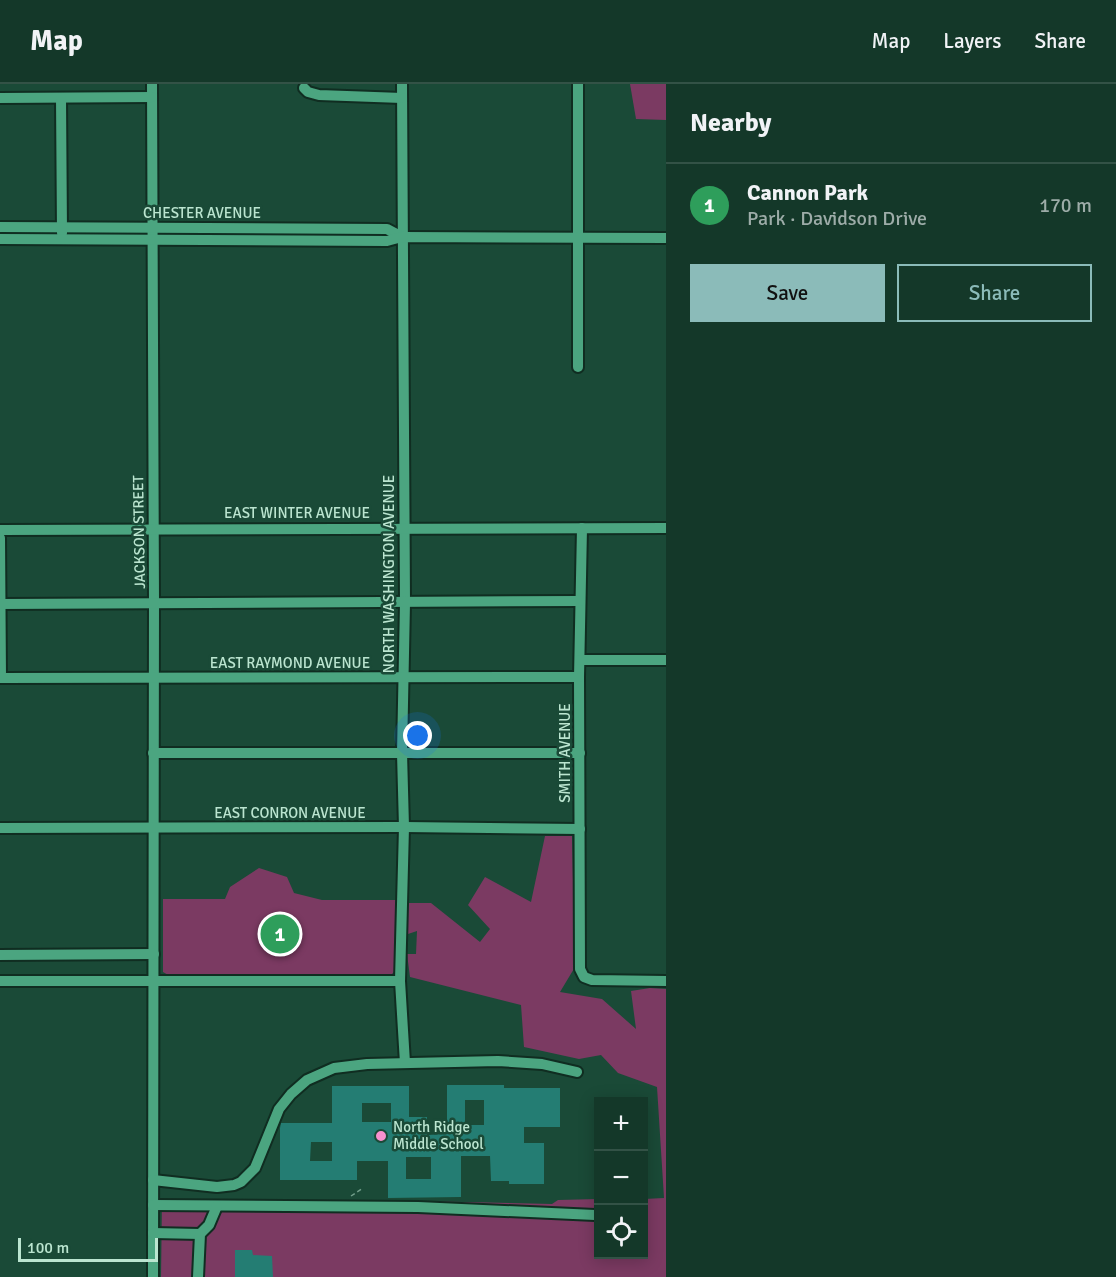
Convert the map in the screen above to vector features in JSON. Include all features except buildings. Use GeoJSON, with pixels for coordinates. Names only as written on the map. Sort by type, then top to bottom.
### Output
{"type":"FeatureCollection","features":[{"type":"Feature","properties":{"kind":"street","name":"JACKSON STREET"},"geometry":{"type":"LineString","coordinates":[[152,84],[154,228],[153,1277]]}},
{"type":"Feature","properties":{"kind":"street","name":"NORTH WASHINGTON AVENUE"},"geometry":{"type":"LineString","coordinates":[[402,84],[405,603],[402,753],[404,827],[400,981],[405,1063]]}},
{"type":"Feature","properties":{"kind":"street"},"geometry":{"type":"LineString","coordinates":[[578,84],[578,367]]}},
{"type":"Feature","properties":{"kind":"street"},"geometry":{"type":"LineString","coordinates":[[304,88],[308,92],[319,95],[402,98]]}},
{"type":"Feature","properties":{"kind":"street"},"geometry":{"type":"LineString","coordinates":[[0,98],[152,97]]}},
{"type":"Feature","properties":{"kind":"street"},"geometry":{"type":"LineString","coordinates":[[62,98],[62,239]]}},
{"type":"Feature","properties":{"kind":"street","name":"CHESTER AVENUE"},"geometry":{"type":"LineString","coordinates":[[0,227],[387,229],[402,237]]}},
{"type":"Feature","properties":{"kind":"street"},"geometry":{"type":"LineString","coordinates":[[235,228],[236,240]]}},
{"type":"Feature","properties":{"kind":"street"},"geometry":{"type":"LineString","coordinates":[[314,228],[314,240]]}},
{"type":"Feature","properties":{"kind":"street","name":"CHESTER AVENUE"},"geometry":{"type":"LineString","coordinates":[[0,239],[387,241],[402,237],[666,238]]}},
{"type":"Feature","properties":{"kind":"street","name":"SMITH AVENUE"},"geometry":{"type":"LineString","coordinates":[[582,528],[579,677],[580,969],[584,977],[592,980],[666,981]]}},
{"type":"Feature","properties":{"kind":"street","name":"EAST WINTER AVENUE"},"geometry":{"type":"LineString","coordinates":[[0,530],[666,528]]}},
{"type":"Feature","properties":{"kind":"street"},"geometry":{"type":"LineString","coordinates":[[0,538],[0,678]]}},
{"type":"Feature","properties":{"kind":"street"},"geometry":{"type":"LineString","coordinates":[[0,604],[580,601]]}},
{"type":"Feature","properties":{"kind":"street"},"geometry":{"type":"LineString","coordinates":[[580,660],[666,660]]}},
{"type":"Feature","properties":{"kind":"street","name":"EAST RAYMOND AVENUE"},"geometry":{"type":"LineString","coordinates":[[0,678],[579,677]]}},
{"type":"Feature","properties":{"kind":"street"},"geometry":{"type":"LineString","coordinates":[[153,753],[580,753]]}},
{"type":"Feature","properties":{"kind":"street","name":"EAST CONRON AVENUE"},"geometry":{"type":"LineString","coordinates":[[0,828],[580,829]]}},
{"type":"Feature","properties":{"kind":"street"},"geometry":{"type":"LineString","coordinates":[[0,955],[154,954]]}},
{"type":"Feature","properties":{"kind":"street"},"geometry":{"type":"LineString","coordinates":[[0,981],[400,981]]}},
{"type":"Feature","properties":{"kind":"street"},"geometry":{"type":"LineString","coordinates":[[153,1180],[224,1187],[241,1182],[255,1168],[279,1109],[291,1094],[307,1080],[334,1068],[367,1064],[498,1061],[542,1064],[577,1072]]}},
{"type":"Feature","properties":{"kind":"street"},"geometry":{"type":"LineString","coordinates":[[153,1205],[418,1207],[594,1215]]}},
{"type":"Feature","properties":{"kind":"street"},"geometry":{"type":"LineString","coordinates":[[198,1277],[200,1234],[209,1225],[218,1206]]}},
{"type":"Feature","properties":{"kind":"street"},"geometry":{"type":"LineString","coordinates":[[153,1233],[200,1234]]}},
{"type":"Feature","properties":{"kind":"shaded area"},"geometry":{"type":"Polygon","coordinates":[[[630,84],[666,84],[666,120],[636,119],[630,84]]]}},
{"type":"Feature","properties":{"kind":"shaded area"},"geometry":{"type":"Polygon","coordinates":[[[545,836],[572,836],[575,967],[560,992],[602,999],[636,1029],[631,991],[650,988],[666,989],[666,1277],[161,1277],[162,1200],[369,1200],[552,1204],[558,1200],[594,1199],[594,1259],[648,1259],[648,1199],[664,1198],[657,1087],[618,1073],[601,1055],[579,1059],[524,1047],[521,1005],[410,977],[407,954],[416,954],[417,931],[408,934],[408,903],[431,903],[480,942],[490,929],[468,905],[485,877],[531,902],[545,836]]]}},
{"type":"Feature","properties":{"kind":"shaded area"},"geometry":{"type":"Polygon","coordinates":[[[259,868],[287,877],[294,893],[322,900],[398,900],[397,969],[389,977],[170,976],[163,972],[163,899],[225,899],[230,887],[259,868]]]}},
{"type":"Feature","properties":{"kind":"place","name":"Cannon Park"},"geometry":{"type":"Point","coordinates":[280,934]}},
{"type":"Feature","properties":{"kind":"place","name":"North Ridge Middle School"},"geometry":{"type":"Point","coordinates":[381,1136]}}]}
